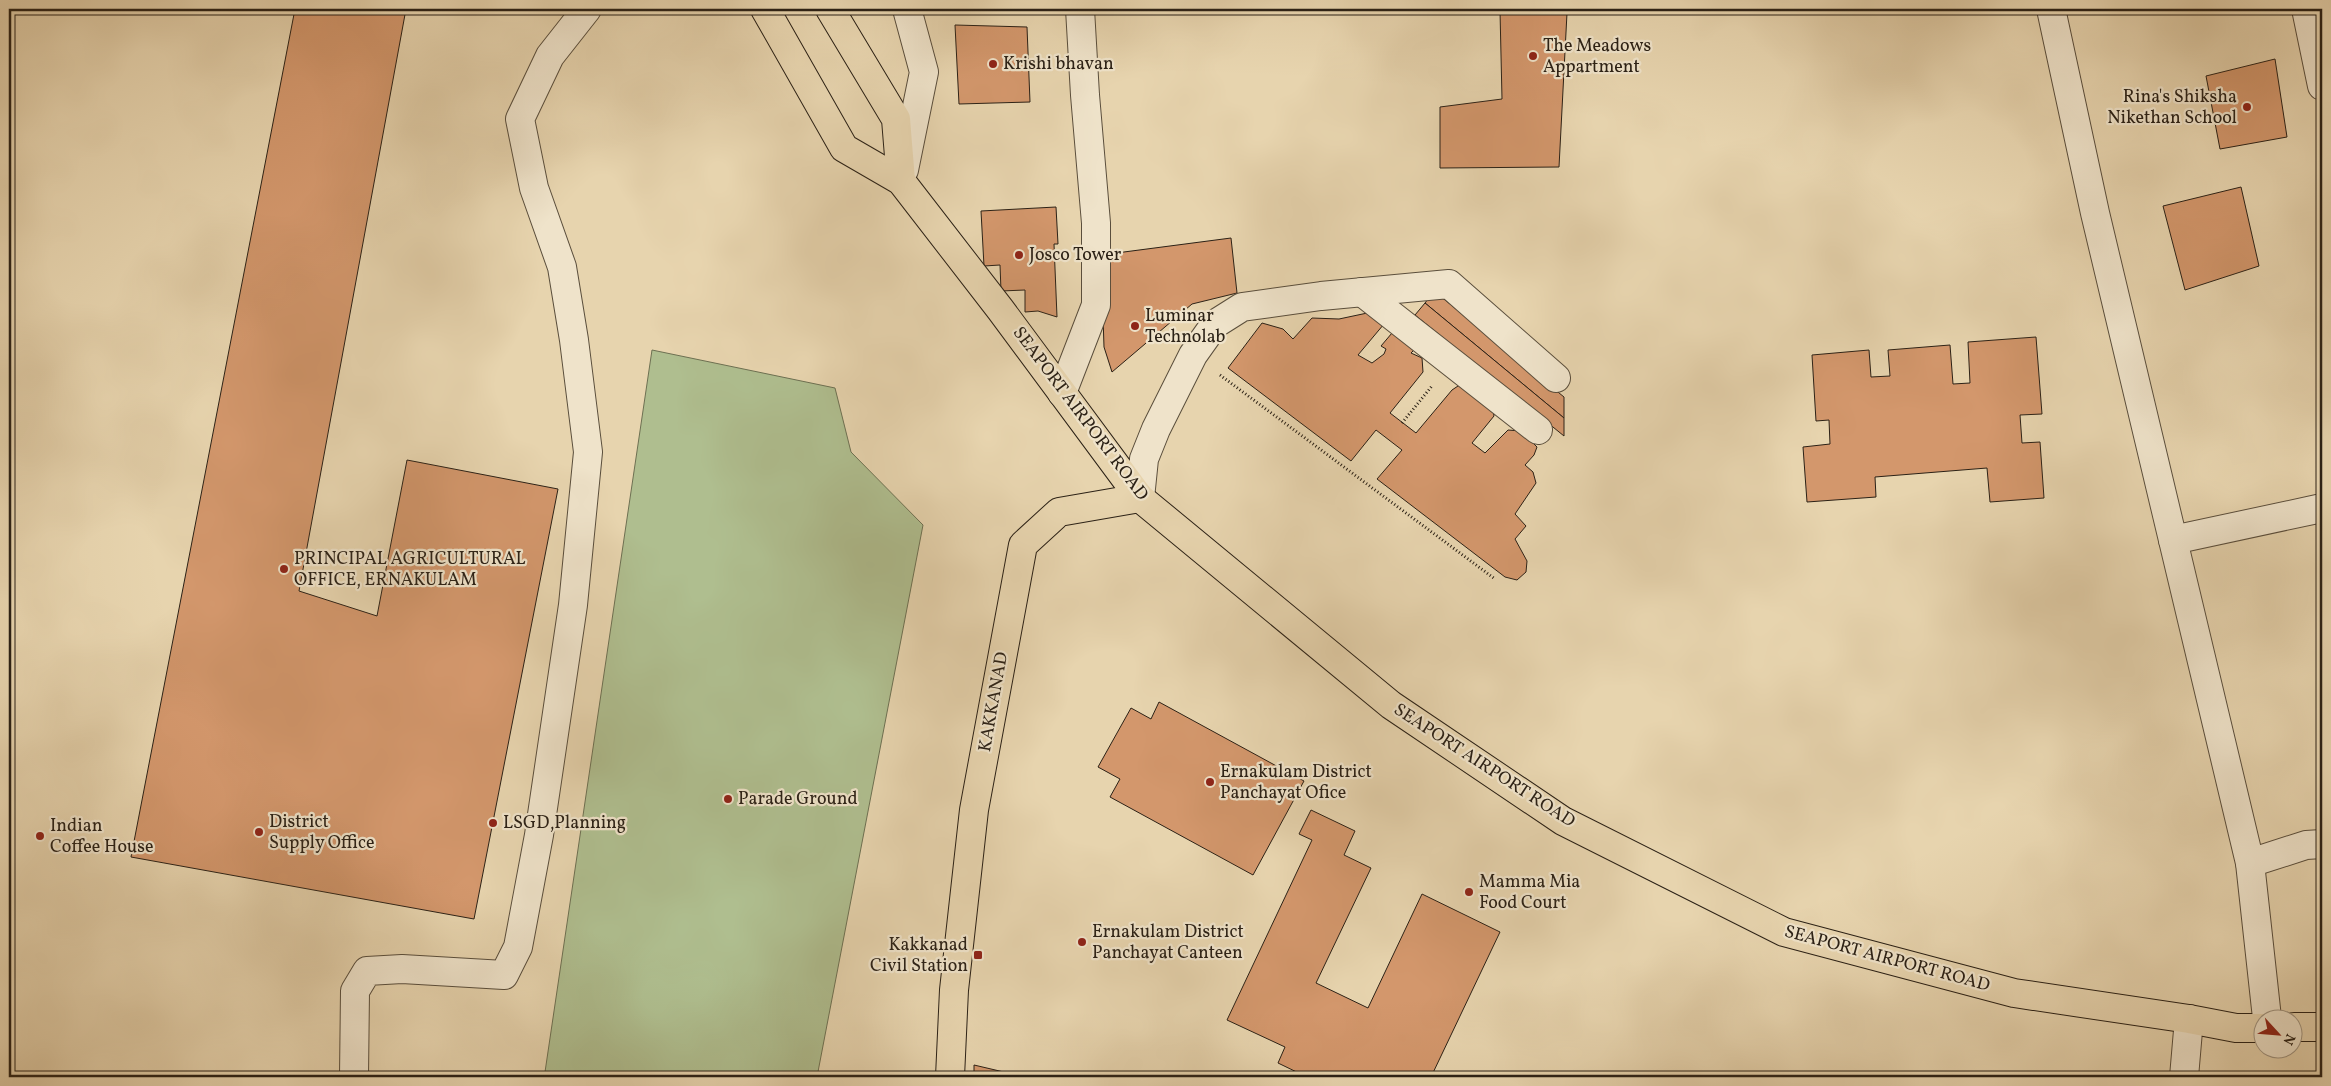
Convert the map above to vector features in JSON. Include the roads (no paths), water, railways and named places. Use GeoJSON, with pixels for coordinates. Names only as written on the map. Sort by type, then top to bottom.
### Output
{"type":"FeatureCollection","features":[{"type":"Feature","properties":{"kind":"main road","name":"SEAPORT AIRPORT ROAD"},"geometry":{"type":"LineString","coordinates":[[765,9],[844,148],[902,181],[1140,498],[1391,705],[1563,820],[1784,932],[2014,994],[2189,1018],[2236,1028],[2254,1028]]}},
{"type":"Feature","properties":{"kind":"main road"},"geometry":{"type":"LineString","coordinates":[[830,9],[896,120],[902,181]]}},
{"type":"Feature","properties":{"kind":"main road","name":"KAKKANAD"},"geometry":{"type":"LineString","coordinates":[[950,1077],[954,990],[974,810],[1023,545],[1059,512],[1140,498]]}},
{"type":"Feature","properties":{"kind":"main road"},"geometry":{"type":"LineString","coordinates":[[2304,1027],[2322,1026]]}},
{"type":"Feature","properties":{"kind":"street"},"geometry":{"type":"LineString","coordinates":[[354,1077],[355,991],[367,971],[402,969],[504,975],[518,946],[539,835],[573,605],[588,452],[574,340],[562,267],[534,188],[520,119],[550,56],[587,9]]}},
{"type":"Feature","properties":{"kind":"street"},"geometry":{"type":"LineString","coordinates":[[902,181],[924,72],[907,9]]}},
{"type":"Feature","properties":{"kind":"street"},"geometry":{"type":"LineString","coordinates":[[1062,393],[1096,305],[1096,222],[1080,9]]}},
{"type":"Feature","properties":{"kind":"street"},"geometry":{"type":"LineString","coordinates":[[2052,9],[2095,213],[2250,863],[2266,1008]]}},
{"type":"Feature","properties":{"kind":"street"},"geometry":{"type":"LineString","coordinates":[[2306,9],[2322,86]]}},
{"type":"Feature","properties":{"kind":"street"},"geometry":{"type":"LineString","coordinates":[[1140,498],[1144,459],[1156,429],[1193,355],[1214,324],[1242,307],[1362,292],[1449,284],[1556,378]]}},
{"type":"Feature","properties":{"kind":"street"},"geometry":{"type":"LineString","coordinates":[[1362,292],[1538,430]]}},
{"type":"Feature","properties":{"kind":"street"},"geometry":{"type":"LineString","coordinates":[[2173,540],[2322,508]]}},
{"type":"Feature","properties":{"kind":"street"},"geometry":{"type":"LineString","coordinates":[[2250,863],[2306,846],[2322,844]]}},
{"type":"Feature","properties":{"kind":"street"},"geometry":{"type":"LineString","coordinates":[[2184,1077],[2189,1018]]}},
{"type":"Feature","properties":{"kind":"place","name":"The Meadows Appartment"},"geometry":{"type":"Point","coordinates":[1533,56]}},
{"type":"Feature","properties":{"kind":"place","name":"Krishi bhavan"},"geometry":{"type":"Point","coordinates":[993,64]}},
{"type":"Feature","properties":{"kind":"place","name":"Rina's Shiksha Nikethan School"},"geometry":{"type":"Point","coordinates":[2247,107]}},
{"type":"Feature","properties":{"kind":"place","name":"Josco Tower"},"geometry":{"type":"Point","coordinates":[1019,255]}},
{"type":"Feature","properties":{"kind":"place","name":"Luminar Technolab"},"geometry":{"type":"Point","coordinates":[1135,326]}},
{"type":"Feature","properties":{"kind":"place","name":"PRINCIPAL AGRICULTURAL OFFICE, ERNAKULAM"},"geometry":{"type":"Point","coordinates":[284,569]}},
{"type":"Feature","properties":{"kind":"place","name":"Ernakulam District Panchayat Ofice"},"geometry":{"type":"Point","coordinates":[1210,782]}},
{"type":"Feature","properties":{"kind":"place","name":"Parade Ground"},"geometry":{"type":"Point","coordinates":[728,799]}},
{"type":"Feature","properties":{"kind":"place","name":"LSGD,Planning"},"geometry":{"type":"Point","coordinates":[493,823]}},
{"type":"Feature","properties":{"kind":"place","name":"District Supply Office"},"geometry":{"type":"Point","coordinates":[259,832]}},
{"type":"Feature","properties":{"kind":"place","name":"Indian Coffee House"},"geometry":{"type":"Point","coordinates":[40,836]}},
{"type":"Feature","properties":{"kind":"place","name":"Mamma Mia Food Court"},"geometry":{"type":"Point","coordinates":[1469,892]}},
{"type":"Feature","properties":{"kind":"place","name":"Ernakulam District Panchayat Canteen"},"geometry":{"type":"Point","coordinates":[1082,942]}},
{"type":"Feature","properties":{"kind":"place","name":"Kakkanad Civil Station"},"geometry":{"type":"Point","coordinates":[978,955]}}]}
